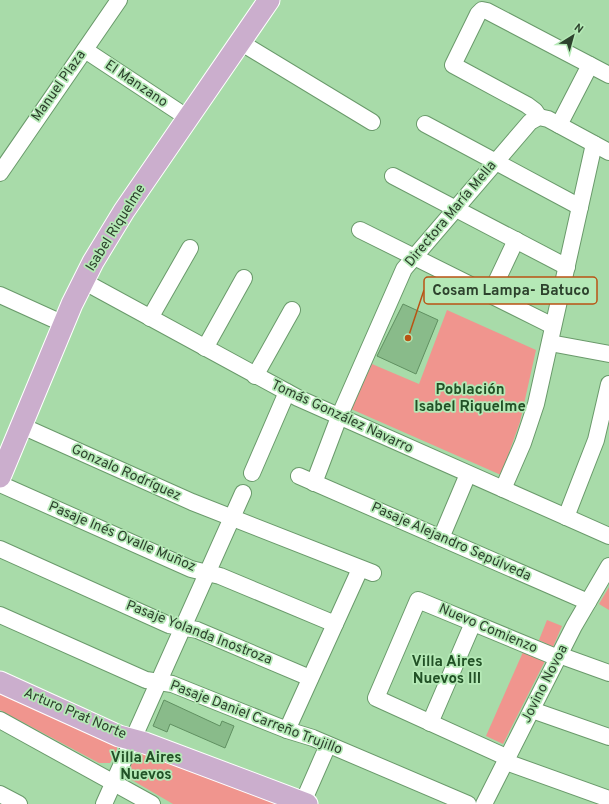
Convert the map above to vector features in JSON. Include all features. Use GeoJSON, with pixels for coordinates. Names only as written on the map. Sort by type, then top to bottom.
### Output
{"type":"FeatureCollection","features":[{"type":"Feature","properties":{"kind":"main road","name":"Isabel Riquelme"},"geometry":{"type":"LineString","coordinates":[[0,477],[83,281],[124,211],[269,0]]}},
{"type":"Feature","properties":{"kind":"main road","name":"Arturo Prat Norte"},"geometry":{"type":"LineString","coordinates":[[0,682],[119,736],[132,739],[305,803]]}},
{"type":"Feature","properties":{"kind":"street","name":"Manuel Plaza"},"geometry":{"type":"LineString","coordinates":[[0,174],[119,0]]}},
{"type":"Feature","properties":{"kind":"street"},"geometry":{"type":"LineString","coordinates":[[609,75],[487,11],[479,12],[454,60],[453,65],[527,105],[535,111],[539,118],[548,119],[609,152]]}},
{"type":"Feature","properties":{"kind":"street"},"geometry":{"type":"LineString","coordinates":[[240,42],[372,122]]}},
{"type":"Feature","properties":{"kind":"street","name":"El Manzano"},"geometry":{"type":"LineString","coordinates":[[85,50],[188,118]]}},
{"type":"Feature","properties":{"kind":"street"},"geometry":{"type":"LineString","coordinates":[[559,125],[590,65]]}},
{"type":"Feature","properties":{"kind":"street","name":"Directora María Mella"},"geometry":{"type":"LineString","coordinates":[[339,417],[400,276],[413,257],[454,208],[530,122],[539,118]]}},
{"type":"Feature","properties":{"kind":"street"},"geometry":{"type":"LineString","coordinates":[[425,124],[580,207]]}},
{"type":"Feature","properties":{"kind":"street"},"geometry":{"type":"LineString","coordinates":[[503,489],[532,418],[594,144]]}},
{"type":"Feature","properties":{"kind":"street"},"geometry":{"type":"LineString","coordinates":[[392,176],[566,267]]}},
{"type":"Feature","properties":{"kind":"street"},"geometry":{"type":"LineString","coordinates":[[360,230],[553,326]]}},
{"type":"Feature","properties":{"kind":"street"},"geometry":{"type":"LineString","coordinates":[[490,295],[516,240]]}},
{"type":"Feature","properties":{"kind":"street"},"geometry":{"type":"LineString","coordinates":[[150,318],[190,248]]}},
{"type":"Feature","properties":{"kind":"street"},"geometry":{"type":"LineString","coordinates":[[205,348],[244,278]]}},
{"type":"Feature","properties":{"kind":"street","name":"Tomás González Navarro"},"geometry":{"type":"LineString","coordinates":[[83,281],[255,376],[287,392],[339,417],[609,536]]}},
{"type":"Feature","properties":{"kind":"street"},"geometry":{"type":"LineString","coordinates":[[0,295],[64,324]]}},
{"type":"Feature","properties":{"kind":"street"},"geometry":{"type":"LineString","coordinates":[[255,376],[292,310]]}},
{"type":"Feature","properties":{"kind":"street"},"geometry":{"type":"LineString","coordinates":[[550,342],[609,354]]}},
{"type":"Feature","properties":{"kind":"street"},"geometry":{"type":"LineString","coordinates":[[566,517],[596,440],[609,384]]}},
{"type":"Feature","properties":{"kind":"street"},"geometry":{"type":"LineString","coordinates":[[252,473],[287,392]]}},
{"type":"Feature","properties":{"kind":"street"},"geometry":{"type":"LineString","coordinates":[[314,483],[339,417]]}},
{"type":"Feature","properties":{"kind":"street","name":"Gonzalo Rodríguez"},"geometry":{"type":"LineString","coordinates":[[22,426],[192,502],[366,571],[335,624]]}},
{"type":"Feature","properties":{"kind":"street"},"geometry":{"type":"LineString","coordinates":[[441,538],[468,474]]}},
{"type":"Feature","properties":{"kind":"street","name":"Pasaje Alejandro Sepúlveda"},"geometry":{"type":"LineString","coordinates":[[299,476],[588,602]]}},
{"type":"Feature","properties":{"kind":"street","name":"Pasaje Inés Ovalle Muñoz"},"geometry":{"type":"LineString","coordinates":[[0,484],[191,569],[220,576],[335,624]]}},
{"type":"Feature","properties":{"kind":"street"},"geometry":{"type":"LineString","coordinates":[[104,804],[243,493]]}},
{"type":"Feature","properties":{"kind":"street","name":"Pasaje Yolanda Inostroza"},"geometry":{"type":"LineString","coordinates":[[0,548],[169,625],[197,630],[310,678]]}},
{"type":"Feature","properties":{"kind":"street","name":"Jovino Novoa"},"geometry":{"type":"LineString","coordinates":[[484,804],[559,657],[609,566]]}},
{"type":"Feature","properties":{"kind":"street","name":"Nuevo Comienzo"},"geometry":{"type":"LineString","coordinates":[[430,723],[376,698],[418,600],[559,657],[609,673]]}},
{"type":"Feature","properties":{"kind":"street","name":"Pasaje Daniel Carreño Trujillo"},"geometry":{"type":"LineString","coordinates":[[0,615],[146,680],[172,684],[328,745],[468,804]]}},
{"type":"Feature","properties":{"kind":"street"},"geometry":{"type":"LineString","coordinates":[[474,623],[430,723],[507,760],[609,799]]}},
{"type":"Feature","properties":{"kind":"street"},"geometry":{"type":"LineString","coordinates":[[287,730],[335,624]]}},
{"type":"Feature","properties":{"kind":"street"},"geometry":{"type":"LineString","coordinates":[[532,710],[609,737]]}},
{"type":"Feature","properties":{"kind":"street"},"geometry":{"type":"LineString","coordinates":[[0,720],[152,804]]}},
{"type":"Feature","properties":{"kind":"street"},"geometry":{"type":"LineString","coordinates":[[305,803],[328,745]]}},
{"type":"Feature","properties":{"kind":"street"},"geometry":{"type":"LineString","coordinates":[[0,794],[19,804]]}},
{"type":"Feature","properties":{"kind":"shaded area"},"geometry":{"type":"Polygon","coordinates":[[[447,310],[536,350],[520,422],[501,475],[351,409],[372,364],[419,384],[447,310]]]}},
{"type":"Feature","properties":{"kind":"shaded area"},"geometry":{"type":"Polygon","coordinates":[[[609,587],[609,610],[599,604],[609,587]]]}},
{"type":"Feature","properties":{"kind":"shaded area"},"geometry":{"type":"Polygon","coordinates":[[[547,620],[562,626],[553,647],[539,640],[547,620]]]}},
{"type":"Feature","properties":{"kind":"shaded area"},"geometry":{"type":"Polygon","coordinates":[[[523,652],[545,661],[503,744],[486,736],[523,652]]]}},
{"type":"Feature","properties":{"kind":"shaded area"},"geometry":{"type":"Polygon","coordinates":[[[0,692],[117,743],[117,750],[110,763],[99,763],[0,710],[0,692]]]}},
{"type":"Feature","properties":{"kind":"shaded area"},"geometry":{"type":"Polygon","coordinates":[[[139,749],[282,804],[173,804],[125,776],[139,749]]]}},
{"type":"Feature","properties":{"kind":"building"},"geometry":{"type":"Polygon","coordinates":[[[403,304],[438,320],[416,374],[377,356],[403,304]]]}},
{"type":"Feature","properties":{"kind":"building"},"geometry":{"type":"Polygon","coordinates":[[[164,700],[220,726],[222,721],[234,726],[225,748],[170,724],[167,732],[153,726],[164,700]]]}},
{"type":"Feature","properties":{"kind":"place","name":"Cosam Lampa- Batuco"},"geometry":{"type":"Point","coordinates":[408,338]}},
{"type":"Feature","properties":{"kind":"district","name":"Población Isabel Riquelme"},"geometry":{"type":"Point","coordinates":[470,398]}},
{"type":"Feature","properties":{"kind":"district","name":"Villa Aires Nuevos III"},"geometry":{"type":"Point","coordinates":[447,670]}},
{"type":"Feature","properties":{"kind":"district","name":"Villa Aires Nuevos"},"geometry":{"type":"Point","coordinates":[146,766]}}]}
